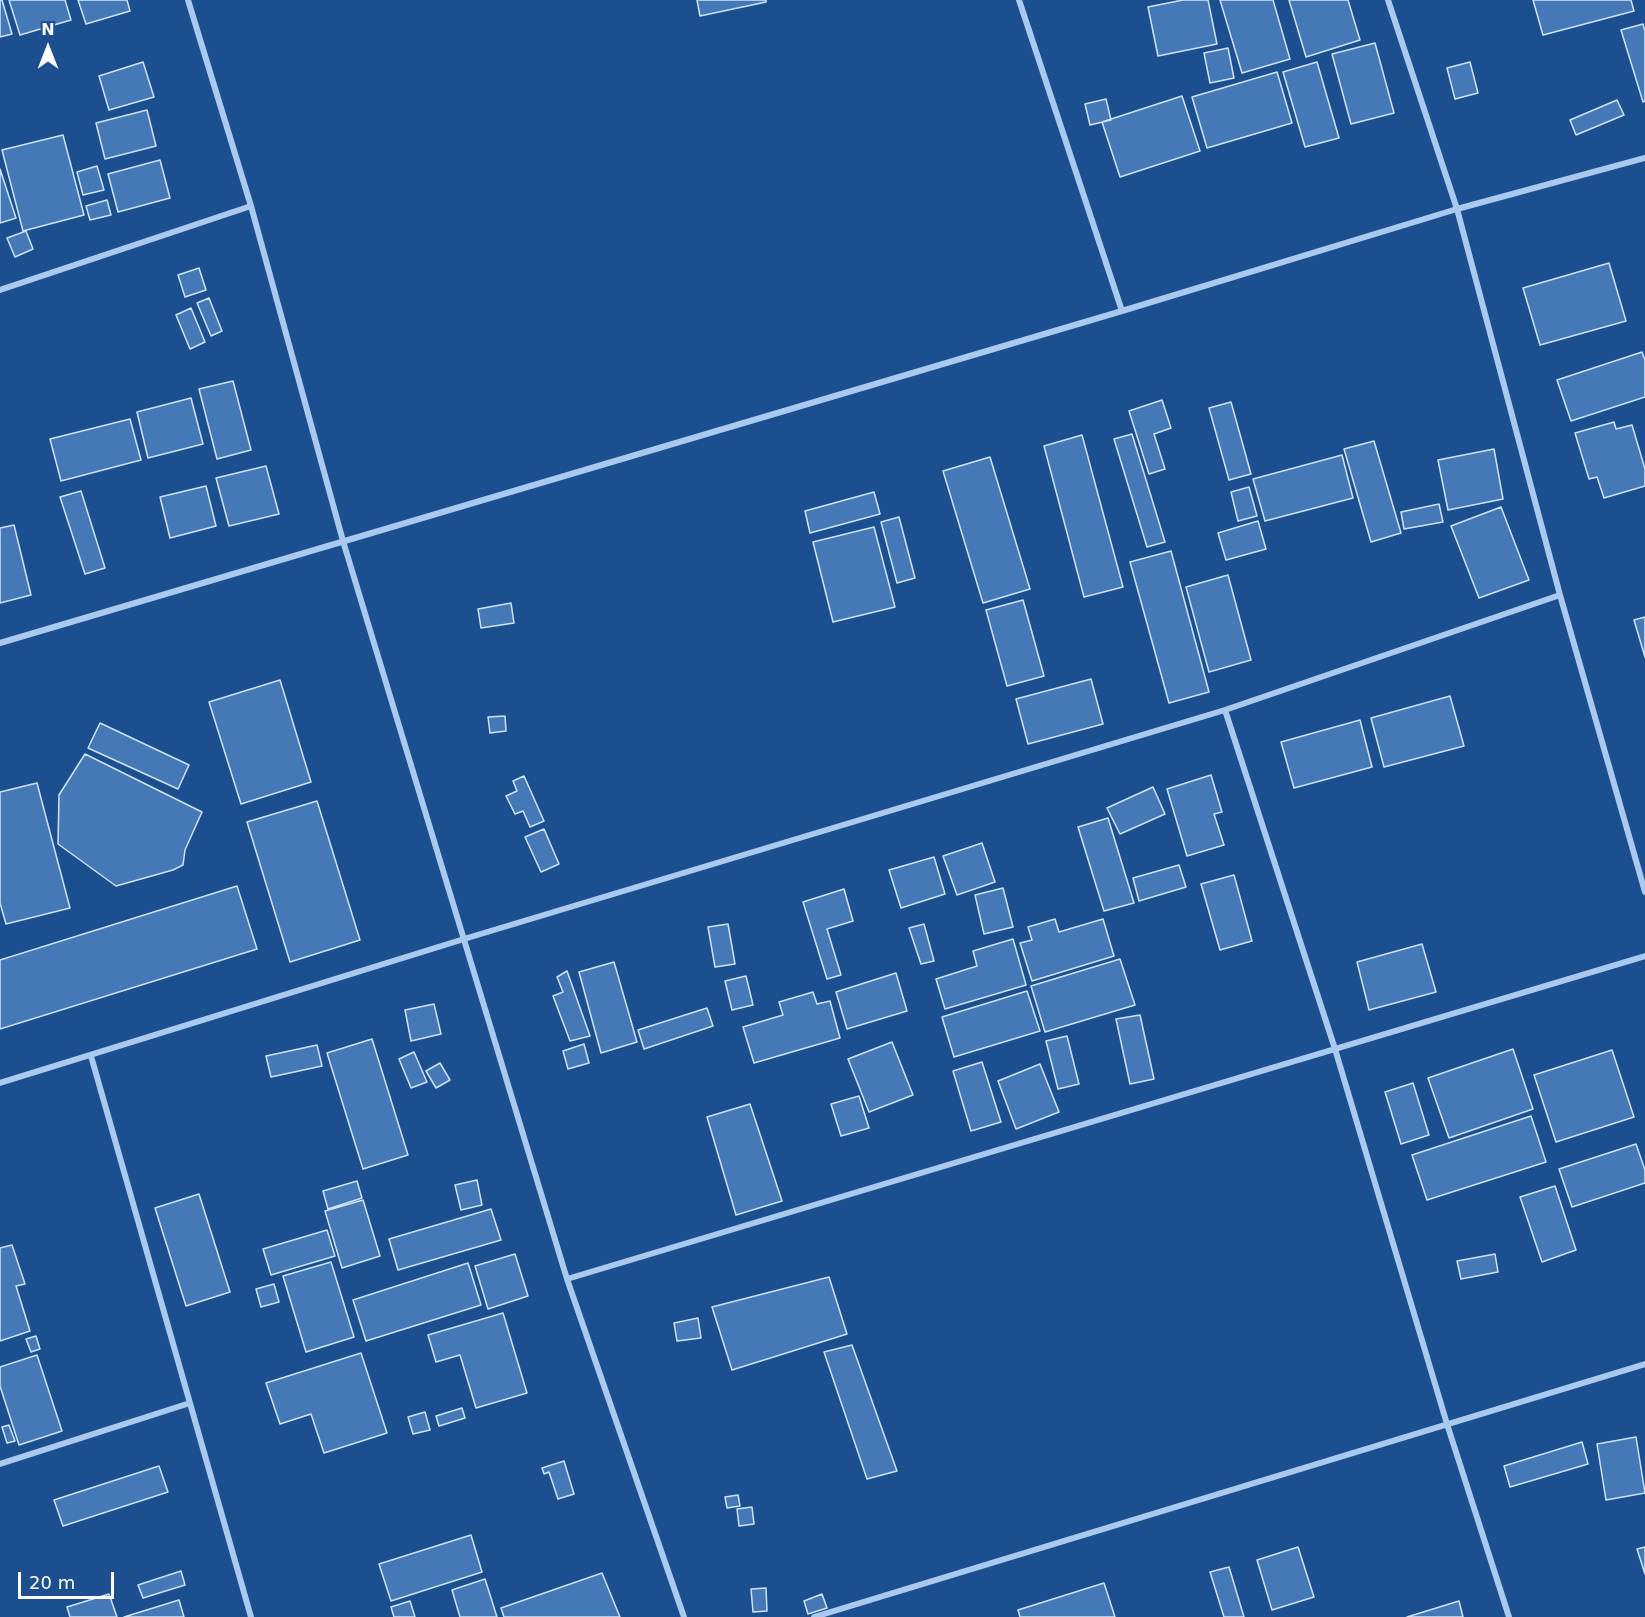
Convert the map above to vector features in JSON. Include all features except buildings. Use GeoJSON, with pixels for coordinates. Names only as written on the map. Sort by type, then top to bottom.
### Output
{"type":"FeatureCollection","features":[{"type":"Feature","properties":{"kind":"street"},"geometry":{"type":"LineString","coordinates":[[188,0],[251,206],[343,541],[567,1279],[684,1617]]}},
{"type":"Feature","properties":{"kind":"street"},"geometry":{"type":"LineString","coordinates":[[1019,0],[1122,311]]}},
{"type":"Feature","properties":{"kind":"street"},"geometry":{"type":"LineString","coordinates":[[1388,0],[1457,209],[1560,595],[1645,892]]}},
{"type":"Feature","properties":{"kind":"street"},"geometry":{"type":"LineString","coordinates":[[0,643],[1122,311],[1457,209],[1645,158]]}},
{"type":"Feature","properties":{"kind":"street"},"geometry":{"type":"LineString","coordinates":[[0,290],[251,206]]}},
{"type":"Feature","properties":{"kind":"street"},"geometry":{"type":"LineString","coordinates":[[0,1083],[464,939],[1225,710],[1560,595]]}},
{"type":"Feature","properties":{"kind":"street"},"geometry":{"type":"LineString","coordinates":[[1225,710],[1335,1049],[1447,1424],[1509,1617]]}},
{"type":"Feature","properties":{"kind":"street"},"geometry":{"type":"LineString","coordinates":[[567,1279],[1645,956]]}},
{"type":"Feature","properties":{"kind":"street"},"geometry":{"type":"LineString","coordinates":[[91,1056],[251,1617]]}},
{"type":"Feature","properties":{"kind":"street"},"geometry":{"type":"LineString","coordinates":[[814,1617],[1645,1364]]}},
{"type":"Feature","properties":{"kind":"street"},"geometry":{"type":"LineString","coordinates":[[0,1464],[190,1403]]}}]}
